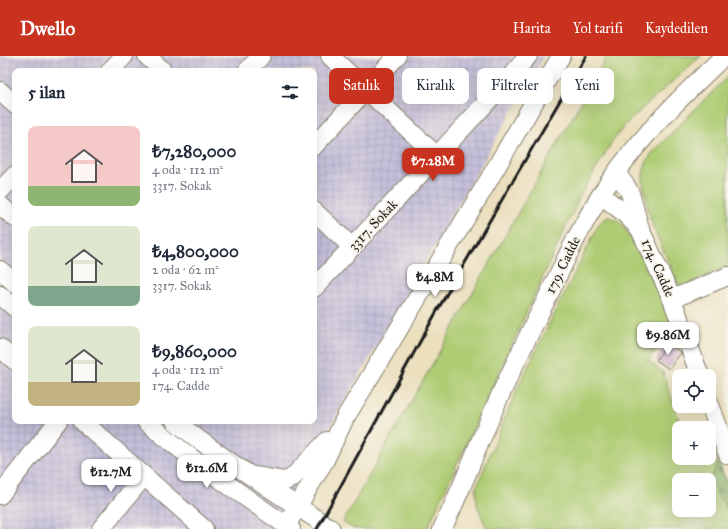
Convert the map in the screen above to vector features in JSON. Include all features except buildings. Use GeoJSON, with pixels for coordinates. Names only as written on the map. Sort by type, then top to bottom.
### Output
{"type":"FeatureCollection","features":[{"type":"Feature","properties":{"kind":"street"},"geometry":{"type":"LineString","coordinates":[[113,68],[124,56]]}},
{"type":"Feature","properties":{"kind":"street"},"geometry":{"type":"LineString","coordinates":[[147,56],[160,68]]}},
{"type":"Feature","properties":{"kind":"street"},"geometry":{"type":"LineString","coordinates":[[250,68],[261,56]]}},
{"type":"Feature","properties":{"kind":"street"},"geometry":{"type":"LineString","coordinates":[[330,56],[343,68]]}},
{"type":"Feature","properties":{"kind":"street"},"geometry":{"type":"LineString","coordinates":[[386,68],[397,56]]}},
{"type":"Feature","properties":{"kind":"street","name":"3317. Sokak"},"geometry":{"type":"LineString","coordinates":[[317,285],[519,68],[528,56]]}},
{"type":"Feature","properties":{"kind":"street"},"geometry":{"type":"LineString","coordinates":[[149,424],[182,452],[288,528],[298,506],[325,460],[345,418],[484,188],[561,56]]}},
{"type":"Feature","properties":{"kind":"street","name":"179. Cadde"},"geometry":{"type":"LineString","coordinates":[[453,507],[494,408],[513,367],[592,209],[616,173],[647,134],[665,114],[724,56]]}},
{"type":"Feature","properties":{"kind":"street"},"geometry":{"type":"LineString","coordinates":[[0,91],[12,102]]}},
{"type":"Feature","properties":{"kind":"street"},"geometry":{"type":"LineString","coordinates":[[317,143],[353,104]]}},
{"type":"Feature","properties":{"kind":"street"},"geometry":{"type":"LineString","coordinates":[[381,104],[437,156]]}},
{"type":"Feature","properties":{"kind":"street"},"geometry":{"type":"LineString","coordinates":[[616,173],[630,193],[640,229]]}},
{"type":"Feature","properties":{"kind":"street"},"geometry":{"type":"LineString","coordinates":[[0,191],[12,178]]}},
{"type":"Feature","properties":{"kind":"street"},"geometry":{"type":"LineString","coordinates":[[601,195],[623,212],[640,229]]}},
{"type":"Feature","properties":{"kind":"street"},"geometry":{"type":"LineString","coordinates":[[0,205],[12,215]]}},
{"type":"Feature","properties":{"kind":"street"},"geometry":{"type":"LineString","coordinates":[[317,214],[352,247]]}},
{"type":"Feature","properties":{"kind":"street","name":"174. Cadde"},"geometry":{"type":"LineString","coordinates":[[640,229],[672,299],[697,369]]}},
{"type":"Feature","properties":{"kind":"street"},"geometry":{"type":"LineString","coordinates":[[0,270],[12,280]]}},
{"type":"Feature","properties":{"kind":"street"},"geometry":{"type":"LineString","coordinates":[[672,299],[728,276]]}},
{"type":"Feature","properties":{"kind":"street"},"geometry":{"type":"LineString","coordinates":[[0,295],[12,305]]}},
{"type":"Feature","properties":{"kind":"street"},"geometry":{"type":"LineString","coordinates":[[0,348],[12,358]]}},
{"type":"Feature","properties":{"kind":"street"},"geometry":{"type":"LineString","coordinates":[[713,413],[728,455]]}},
{"type":"Feature","properties":{"kind":"street"},"geometry":{"type":"LineString","coordinates":[[247,474],[285,481],[292,478],[325,444],[345,418]]}},
{"type":"Feature","properties":{"kind":"street"},"geometry":{"type":"LineString","coordinates":[[0,495],[56,424]]}},
{"type":"Feature","properties":{"kind":"street"},"geometry":{"type":"LineString","coordinates":[[85,424],[204,529]]}},
{"type":"Feature","properties":{"kind":"street"},"geometry":{"type":"LineString","coordinates":[[179,424],[247,474],[331,529]]}},
{"type":"Feature","properties":{"kind":"street"},"geometry":{"type":"LineString","coordinates":[[101,529],[144,476]]}},
{"type":"Feature","properties":{"kind":"street"},"geometry":{"type":"LineString","coordinates":[[442,529],[453,507]]}},
{"type":"Feature","properties":{"kind":"street"},"geometry":{"type":"LineString","coordinates":[[448,529],[453,507]]}},
{"type":"Feature","properties":{"kind":"shaded area"},"geometry":{"type":"Polygon","coordinates":[[[0,56],[544,56],[537,68],[477,68],[477,104],[516,104],[271,529],[0,529],[0,56]]]}},
{"type":"Feature","properties":{"kind":"green space"},"geometry":{"type":"Polygon","coordinates":[[[607,56],[701,56],[625,125],[612,142],[580,196],[427,529],[354,529],[343,522],[580,104],[614,104],[614,68],[600,68],[607,56]]]}},
{"type":"Feature","properties":{"kind":"green space"},"geometry":{"type":"Polygon","coordinates":[[[728,76],[728,266],[680,288],[653,227],[648,210],[643,182],[643,173],[646,163],[652,153],[728,76]]]}},
{"type":"Feature","properties":{"kind":"green space"},"geometry":{"type":"Polygon","coordinates":[[[609,217],[619,221],[625,228],[654,282],[672,326],[648,361],[663,372],[672,399],[672,413],[677,413],[680,421],[672,421],[672,465],[716,465],[716,458],[718,463],[713,473],[672,473],[672,517],[716,517],[716,492],[728,511],[728,529],[487,529],[477,505],[476,488],[518,387],[597,228],[602,221],[609,217]]]}},
{"type":"Feature","properties":{"kind":"green space"},"geometry":{"type":"Polygon","coordinates":[[[718,463],[728,483],[728,511],[716,492],[716,473],[713,473],[718,463]]]}},
{"type":"Feature","properties":{"kind":"railway"},"geometry":{"type":"LineString","coordinates":[[317,529],[438,309],[586,56]]}}]}
